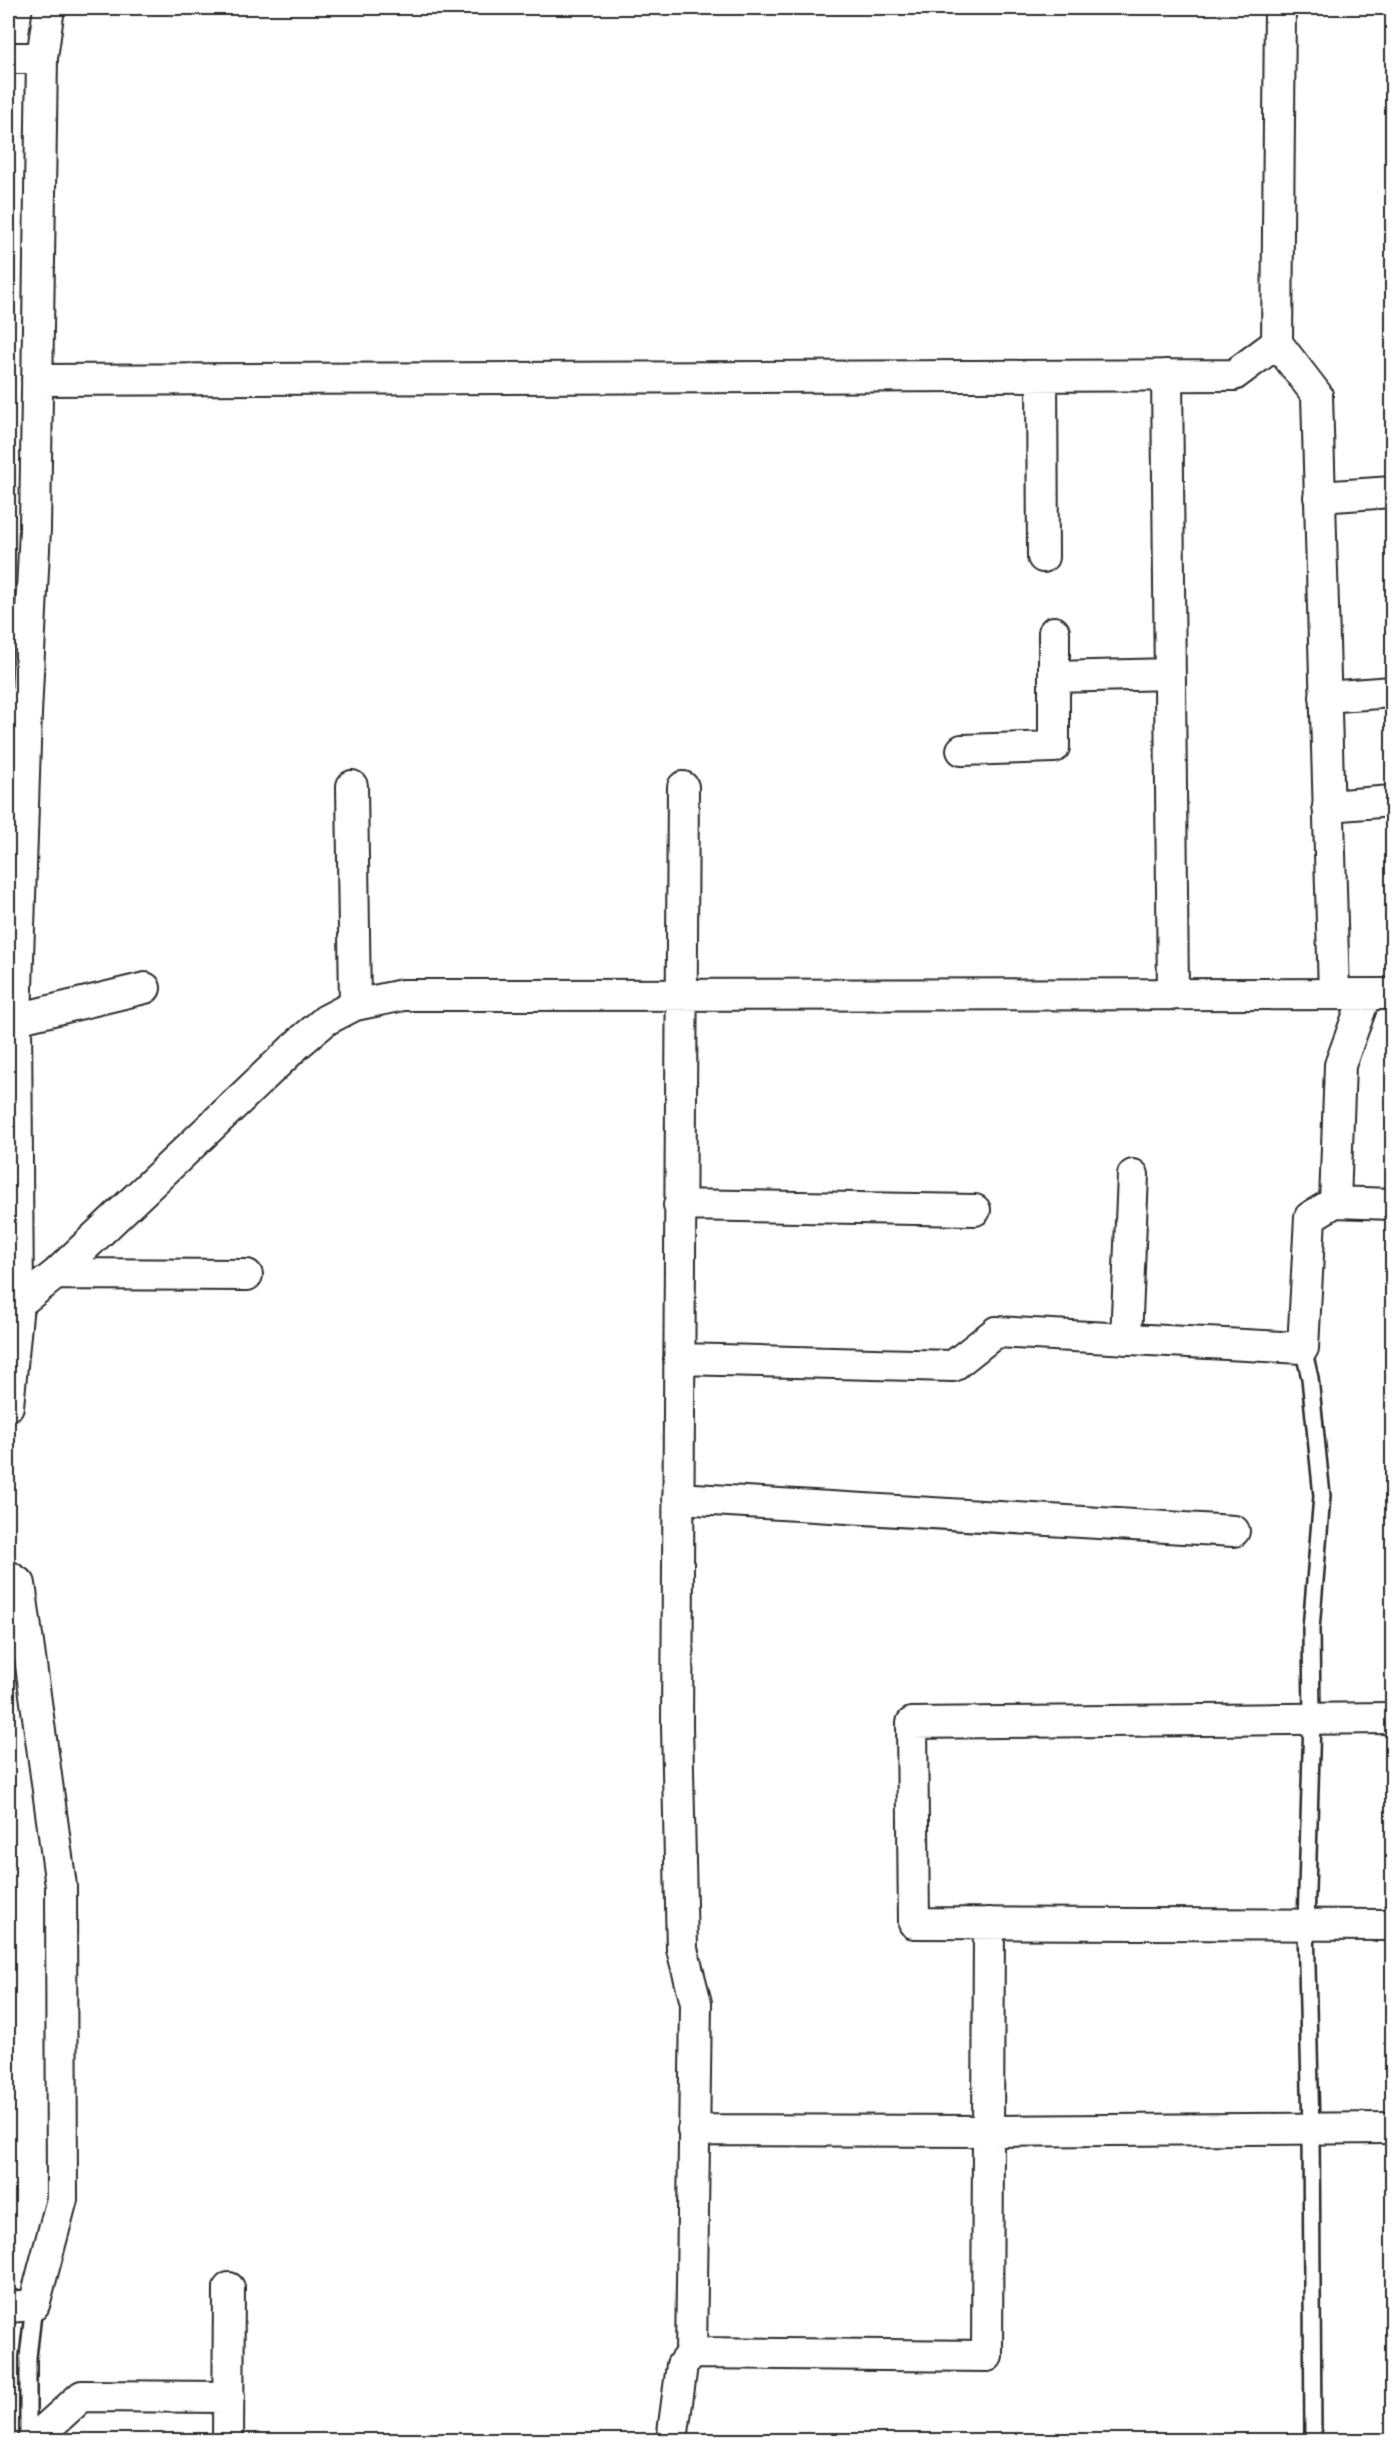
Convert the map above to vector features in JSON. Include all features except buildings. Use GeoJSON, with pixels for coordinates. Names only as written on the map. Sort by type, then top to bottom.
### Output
{"type":"FeatureCollection","features":[{"type":"Feature","properties":{"kind":"street"},"geometry":{"type":"LineString","coordinates":[[8,1406],[13,1306],[16,1018],[25,726],[35,529],[42,58],[49,8]]}},
{"type":"Feature","properties":{"kind":"street"},"geometry":{"type":"LineString","coordinates":[[1280,8],[1277,343],[1317,395],[1334,994]]}},
{"type":"Feature","properties":{"kind":"street"},"geometry":{"type":"LineString","coordinates":[[8,58],[42,58]]}},
{"type":"Feature","properties":{"kind":"street"},"geometry":{"type":"LineString","coordinates":[[37,380],[1234,375],[1277,343]]}},
{"type":"Feature","properties":{"kind":"street"},"geometry":{"type":"LineString","coordinates":[[1167,375],[1173,994]]}},
{"type":"Feature","properties":{"kind":"street"},"geometry":{"type":"LineString","coordinates":[[1042,376],[1043,557]]}},
{"type":"Feature","properties":{"kind":"street"},"geometry":{"type":"LineString","coordinates":[[1319,497],[1392,492]]}},
{"type":"Feature","properties":{"kind":"street"},"geometry":{"type":"LineString","coordinates":[[962,750],[1054,747],[1054,632]]}},
{"type":"Feature","properties":{"kind":"street"},"geometry":{"type":"LineString","coordinates":[[1055,677],[1170,674]]}},
{"type":"Feature","properties":{"kind":"street"},"geometry":{"type":"LineString","coordinates":[[1325,697],[1392,692]]}},
{"type":"Feature","properties":{"kind":"street"},"geometry":{"type":"LineString","coordinates":[[352,786],[355,1005]]}},
{"type":"Feature","properties":{"kind":"street"},"geometry":{"type":"LineString","coordinates":[[672,2440],[682,2365],[691,2354],[696,2003],[681,1937],[677,1726],[683,787]]}},
{"type":"Feature","properties":{"kind":"street"},"geometry":{"type":"LineString","coordinates":[[1328,806],[1392,801]]}},
{"type":"Feature","properties":{"kind":"street"},"geometry":{"type":"LineString","coordinates":[[16,1018],[144,988]]}},
{"type":"Feature","properties":{"kind":"street"},"geometry":{"type":"LineString","coordinates":[[13,1306],[56,1274],[326,1020],[355,1005],[403,995],[1379,994],[1340,1065],[1335,1202]]}},
{"type":"Feature","properties":{"kind":"street"},"geometry":{"type":"LineString","coordinates":[[1126,1339],[1133,1175]]}},
{"type":"Feature","properties":{"kind":"street"},"geometry":{"type":"LineString","coordinates":[[679,1359],[953,1366],[996,1332],[1303,1348],[1310,1217],[1335,1202],[1392,1204]]}},
{"type":"Feature","properties":{"kind":"street"},"geometry":{"type":"LineString","coordinates":[[680,1205],[975,1210]]}},
{"type":"Feature","properties":{"kind":"street"},"geometry":{"type":"LineString","coordinates":[[56,1274],[247,1275]]}},
{"type":"Feature","properties":{"kind":"street"},"geometry":{"type":"LineString","coordinates":[[678,1497],[1234,1531]]}},
{"type":"Feature","properties":{"kind":"street"},"geometry":{"type":"LineString","coordinates":[[8,1576],[20,1584],[61,1886],[62,2199],[21,2306]]}},
{"type":"Feature","properties":{"kind":"street"},"geometry":{"type":"LineString","coordinates":[[1392,1718],[912,1723],[914,1923],[1392,1925]]}},
{"type":"Feature","properties":{"kind":"street"},"geometry":{"type":"LineString","coordinates":[[691,2354],[987,2356],[989,1923]]}},
{"type":"Feature","properties":{"kind":"street"},"geometry":{"type":"LineString","coordinates":[[693,2130],[989,2131],[1392,2128]]}},
{"type":"Feature","properties":{"kind":"street"},"geometry":{"type":"LineString","coordinates":[[228,2440],[229,2288]]}},
{"type":"Feature","properties":{"kind":"street"},"geometry":{"type":"LineString","coordinates":[[33,2440],[82,2396],[229,2397]]}},
{"type":"Feature","properties":{"kind":"lane"},"geometry":{"type":"LineString","coordinates":[[1303,1348],[1310,1378],[1322,1496],[1311,1629],[1312,1719],[1306,1925],[1311,2128],[1313,2440]]}},
{"type":"Feature","properties":{"kind":"lane"},"geometry":{"type":"LineString","coordinates":[[21,2306],[28,2357],[28,2440]]}}]}
